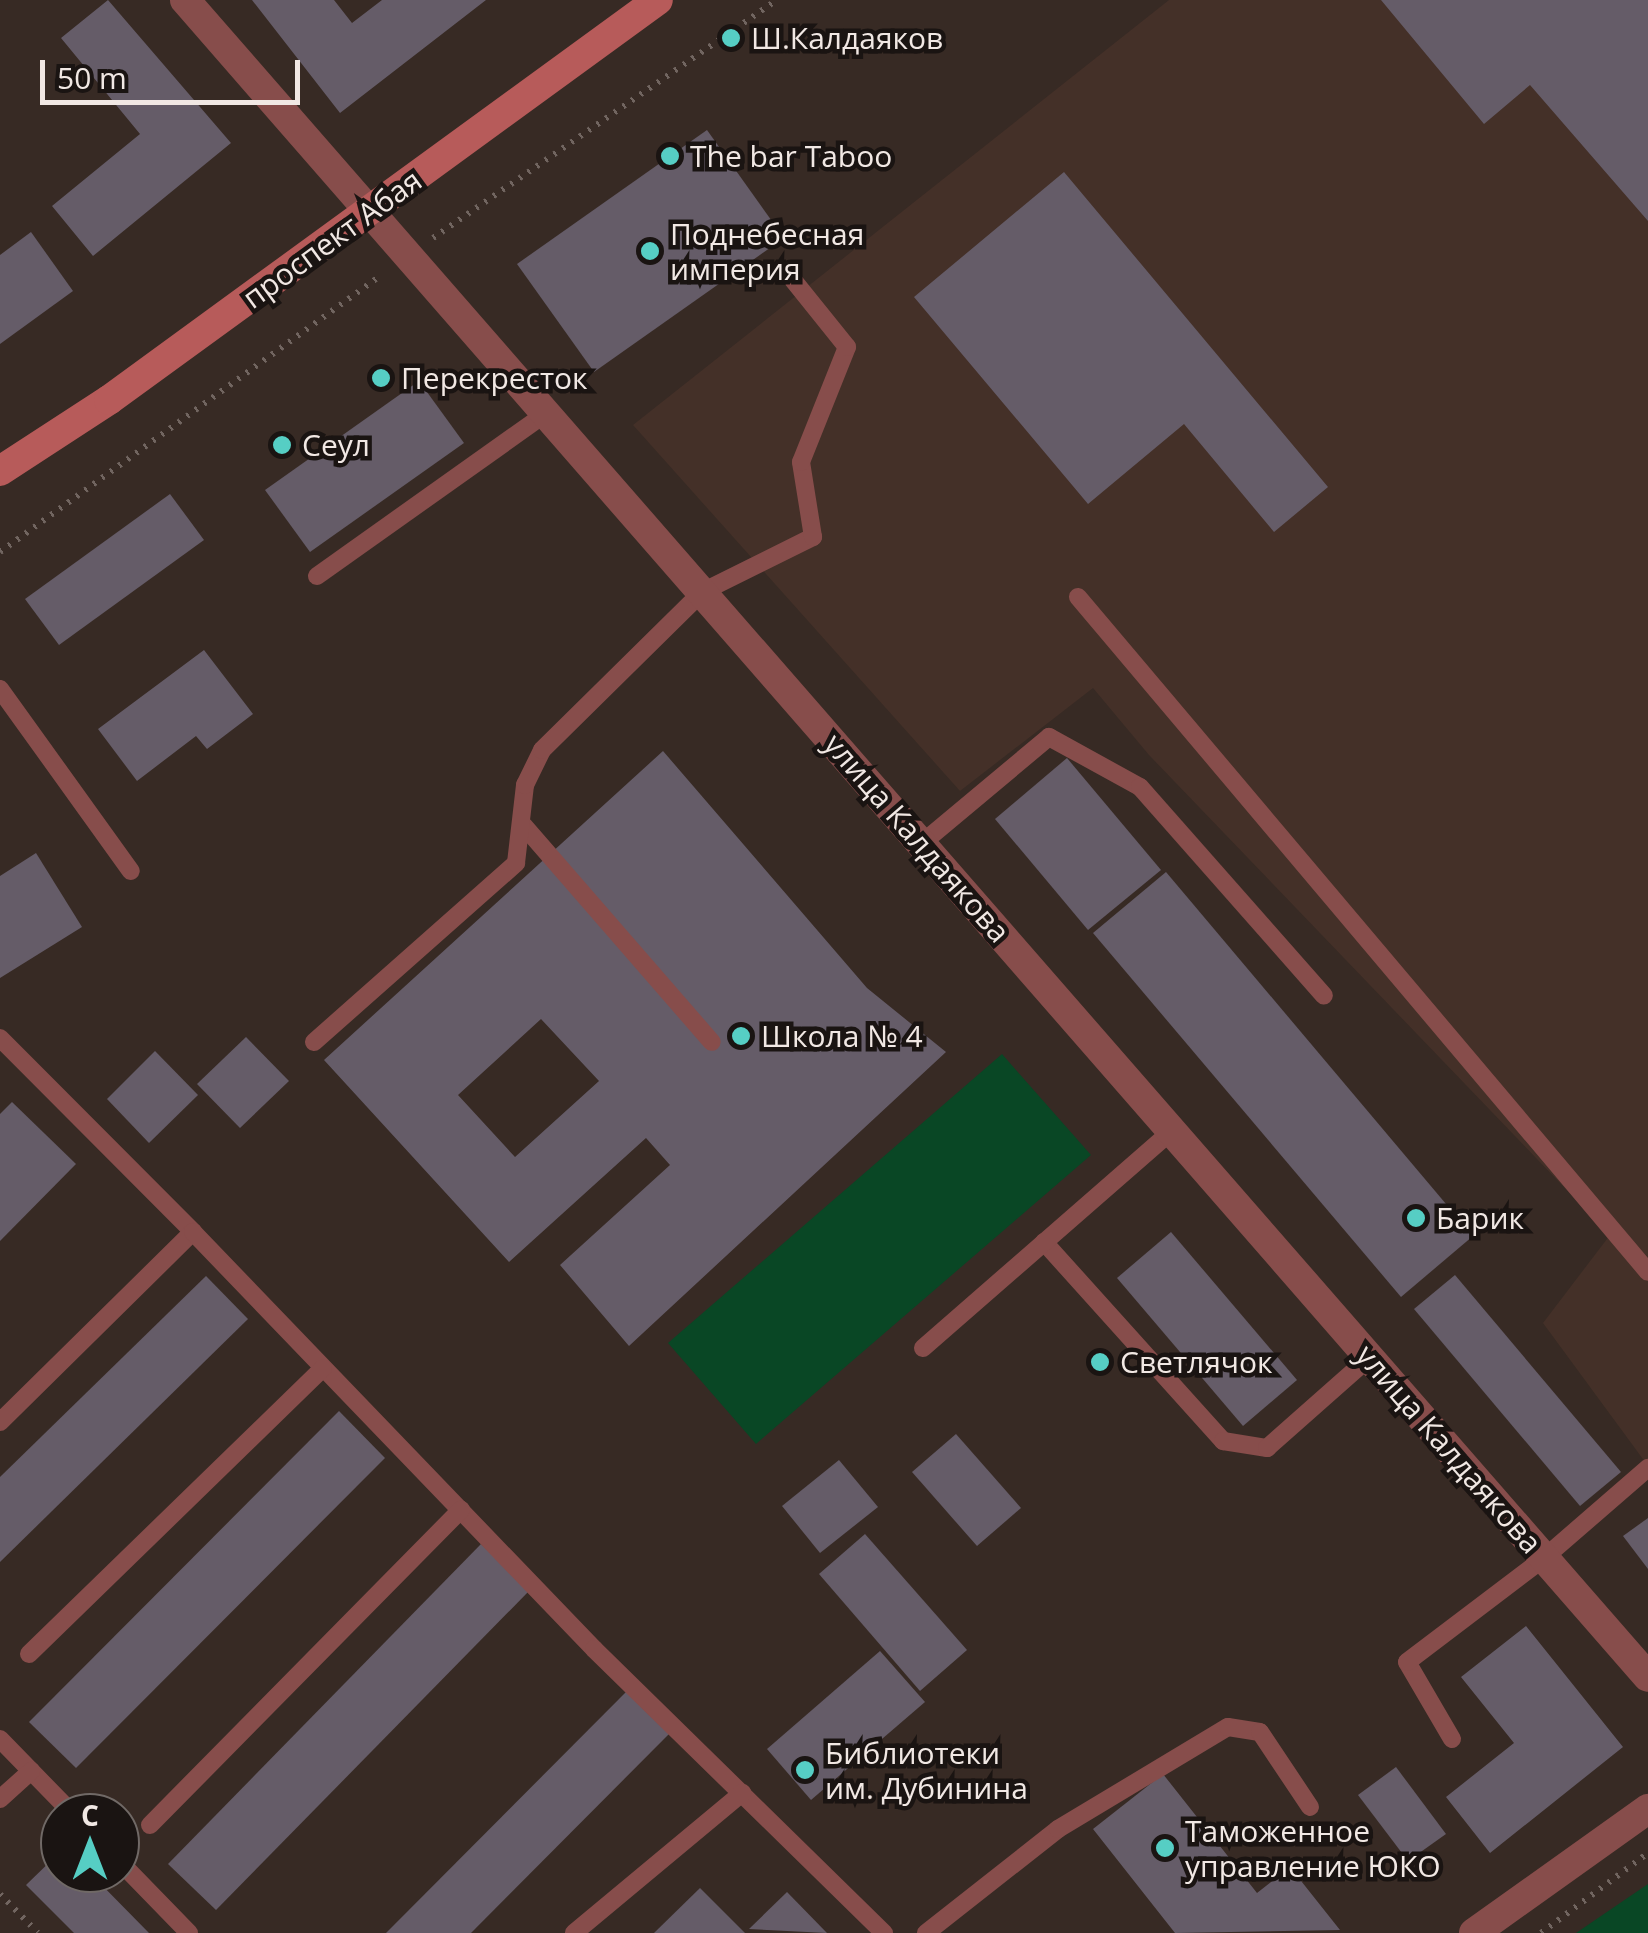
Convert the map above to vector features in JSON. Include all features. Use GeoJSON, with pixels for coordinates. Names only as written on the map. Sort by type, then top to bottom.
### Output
{"type":"FeatureCollection","features":[{"type":"Feature","properties":{"kind":"main road","name":"проспект Абая"},"geometry":{"type":"LineString","coordinates":[[0,471],[370,212],[658,0]]}},
{"type":"Feature","properties":{"kind":"street","name":"улица Калдаякова"},"geometry":{"type":"LineString","coordinates":[[186,0],[1648,1676]]}},
{"type":"Feature","properties":{"kind":"street"},"geometry":{"type":"LineString","coordinates":[[1474,1933],[1648,1810]]}},
{"type":"Feature","properties":{"kind":"lane"},"geometry":{"type":"LineString","coordinates":[[314,1042],[516,863],[524,826],[525,785],[542,750],[702,592],[813,537],[801,462],[847,347],[785,270]]}},
{"type":"Feature","properties":{"kind":"lane"},"geometry":{"type":"LineString","coordinates":[[317,576],[546,413]]}},
{"type":"Feature","properties":{"kind":"lane"},"geometry":{"type":"LineString","coordinates":[[1078,597],[1648,1272]]}},
{"type":"Feature","properties":{"kind":"lane"},"geometry":{"type":"LineString","coordinates":[[0,689],[130,871]]}},
{"type":"Feature","properties":{"kind":"lane"},"geometry":{"type":"LineString","coordinates":[[921,844],[1049,737],[1140,787],[1324,996]]}},
{"type":"Feature","properties":{"kind":"lane"},"geometry":{"type":"LineString","coordinates":[[524,826],[712,1042]]}},
{"type":"Feature","properties":{"kind":"lane"},"geometry":{"type":"LineString","coordinates":[[0,1038],[460,1510],[884,1933]]}},
{"type":"Feature","properties":{"kind":"lane"},"geometry":{"type":"LineString","coordinates":[[923,1348],[1172,1131]]}},
{"type":"Feature","properties":{"kind":"lane"},"geometry":{"type":"LineString","coordinates":[[0,1422],[192,1232]]}},
{"type":"Feature","properties":{"kind":"lane"},"geometry":{"type":"LineString","coordinates":[[1044,1242],[1223,1442],[1266,1448],[1370,1357]]}},
{"type":"Feature","properties":{"kind":"lane"},"geometry":{"type":"LineString","coordinates":[[29,1654],[323,1368]]}},
{"type":"Feature","properties":{"kind":"lane"},"geometry":{"type":"LineString","coordinates":[[1452,1738],[1407,1662],[1544,1558],[1648,1468]]}},
{"type":"Feature","properties":{"kind":"lane"},"geometry":{"type":"LineString","coordinates":[[150,1826],[460,1510]]}},
{"type":"Feature","properties":{"kind":"lane"},"geometry":{"type":"LineString","coordinates":[[926,1933],[1058,1830],[1228,1727],[1260,1732],[1310,1807]]}},
{"type":"Feature","properties":{"kind":"lane"},"geometry":{"type":"LineString","coordinates":[[0,1739],[53,1793]]}},
{"type":"Feature","properties":{"kind":"lane"},"geometry":{"type":"LineString","coordinates":[[0,1799],[32,1771]]}},
{"type":"Feature","properties":{"kind":"lane"},"geometry":{"type":"LineString","coordinates":[[574,1933],[742,1793]]}},
{"type":"Feature","properties":{"kind":"lane"},"geometry":{"type":"LineString","coordinates":[[140,1883],[189,1933]]}},
{"type":"Feature","properties":{"kind":"path"},"geometry":{"type":"LineString","coordinates":[[1541,1933],[1648,1853]]}},
{"type":"Feature","properties":{"kind":"path"},"geometry":{"type":"LineString","coordinates":[[0,1894],[38,1933]]}},
{"type":"Feature","properties":{"kind":"shaded area"},"geometry":{"type":"Polygon","coordinates":[[[1169,0],[1648,0],[1648,1466],[1543,1323],[1610,1235],[1149,755],[1093,688],[960,791],[633,425],[1169,0]]]}},
{"type":"Feature","properties":{"kind":"green space"},"geometry":{"type":"Polygon","coordinates":[[[1002,1054],[1091,1155],[756,1444],[668,1343],[1002,1054]]]}},
{"type":"Feature","properties":{"kind":"green space"},"geometry":{"type":"Polygon","coordinates":[[[1648,1884],[1648,1933],[1576,1933],[1648,1884]]]}},
{"type":"Feature","properties":{"kind":"building"},"geometry":{"type":"Polygon","coordinates":[[[108,0],[231,143],[93,256],[52,206],[140,134],[61,38],[108,0]]]}},
{"type":"Feature","properties":{"kind":"building"},"geometry":{"type":"Polygon","coordinates":[[[252,0],[334,0],[352,23],[382,0],[486,0],[340,113],[252,0]]]}},
{"type":"Feature","properties":{"kind":"building"},"geometry":{"type":"Polygon","coordinates":[[[1381,0],[1648,0],[1648,221],[1530,85],[1484,124],[1381,0]]]}},
{"type":"Feature","properties":{"kind":"building","name":"Поднебесная империя"},"geometry":{"type":"Polygon","coordinates":[[[707,130],[784,238],[594,372],[517,264],[707,130]]]}},
{"type":"Feature","properties":{"kind":"building"},"geometry":{"type":"Polygon","coordinates":[[[1064,172],[1328,487],[1274,532],[1184,424],[1088,504],[914,297],[1064,172]]]}},
{"type":"Feature","properties":{"kind":"building"},"geometry":{"type":"Polygon","coordinates":[[[31,232],[73,291],[0,344],[0,255],[31,232]]]}},
{"type":"Feature","properties":{"kind":"building"},"geometry":{"type":"Polygon","coordinates":[[[419,381],[464,443],[310,552],[265,490],[419,381]]]}},
{"type":"Feature","properties":{"kind":"building"},"geometry":{"type":"Polygon","coordinates":[[[170,494],[204,540],[59,645],[25,599],[170,494]]]}},
{"type":"Feature","properties":{"kind":"building"},"geometry":{"type":"Polygon","coordinates":[[[204,650],[253,714],[207,749],[196,736],[137,781],[98,729],[204,650]]]}},
{"type":"Feature","properties":{"kind":"building","name":"Школа № 4"},"geometry":{"type":"Polygon","coordinates":[[[663,751],[867,988],[946,1052],[629,1346],[560,1265],[670,1165],[646,1138],[509,1262],[324,1060],[663,751]],[[541,1019],[458,1095],[515,1157],[599,1081],[541,1019]]]}},
{"type":"Feature","properties":{"kind":"building"},"geometry":{"type":"Polygon","coordinates":[[[1067,758],[1161,870],[1088,930],[995,819],[1067,758]]]}},
{"type":"Feature","properties":{"kind":"building"},"geometry":{"type":"Polygon","coordinates":[[[36,853],[82,927],[0,978],[0,876],[36,853]]]}},
{"type":"Feature","properties":{"kind":"building"},"geometry":{"type":"Polygon","coordinates":[[[1166,872],[1473,1236],[1401,1297],[1093,933],[1166,872]]]}},
{"type":"Feature","properties":{"kind":"building"},"geometry":{"type":"Polygon","coordinates":[[[246,1037],[289,1081],[240,1128],[197,1084],[246,1037]]]}},
{"type":"Feature","properties":{"kind":"building"},"geometry":{"type":"Polygon","coordinates":[[[155,1051],[198,1095],[149,1143],[107,1099],[155,1051]]]}},
{"type":"Feature","properties":{"kind":"building"},"geometry":{"type":"Polygon","coordinates":[[[12,1102],[76,1164],[0,1241],[0,1114],[12,1102]]]}},
{"type":"Feature","properties":{"kind":"building"},"geometry":{"type":"Polygon","coordinates":[[[1171,1232],[1297,1380],[1243,1426],[1117,1278],[1171,1232]]]}},
{"type":"Feature","properties":{"kind":"building"},"geometry":{"type":"Polygon","coordinates":[[[1455,1275],[1621,1472],[1580,1506],[1414,1309],[1455,1275]]]}},
{"type":"Feature","properties":{"kind":"building"},"geometry":{"type":"Polygon","coordinates":[[[206,1276],[248,1319],[0,1562],[0,1477],[206,1276]]]}},
{"type":"Feature","properties":{"kind":"building"},"geometry":{"type":"Polygon","coordinates":[[[339,1411],[385,1458],[76,1768],[29,1722],[339,1411]]]}},
{"type":"Feature","properties":{"kind":"building"},"geometry":{"type":"Polygon","coordinates":[[[956,1434],[1021,1508],[977,1546],[912,1472],[956,1434]]]}},
{"type":"Feature","properties":{"kind":"building"},"geometry":{"type":"Polygon","coordinates":[[[839,1460],[878,1507],[820,1553],[782,1506],[839,1460]]]}},
{"type":"Feature","properties":{"kind":"building"},"geometry":{"type":"Polygon","coordinates":[[[1648,1518],[1648,1569],[1623,1536],[1648,1518]]]}},
{"type":"Feature","properties":{"kind":"building"},"geometry":{"type":"Polygon","coordinates":[[[865,1534],[967,1650],[920,1691],[819,1574],[865,1534]]]}},
{"type":"Feature","properties":{"kind":"building"},"geometry":{"type":"Polygon","coordinates":[[[481,1544],[529,1591],[216,1910],[168,1864],[481,1544]]]}},
{"type":"Feature","properties":{"kind":"building"},"geometry":{"type":"Polygon","coordinates":[[[1526,1626],[1623,1747],[1490,1853],[1446,1797],[1514,1743],[1461,1677],[1526,1626]]]}},
{"type":"Feature","properties":{"kind":"building"},"geometry":{"type":"Polygon","coordinates":[[[880,1651],[925,1702],[811,1800],[767,1749],[880,1651]]]}},
{"type":"Feature","properties":{"kind":"building"},"geometry":{"type":"Polygon","coordinates":[[[626,1692],[669,1734],[471,1933],[386,1933],[626,1692]]]}},
{"type":"Feature","properties":{"kind":"building"},"geometry":{"type":"Polygon","coordinates":[[[1396,1767],[1446,1834],[1408,1861],[1358,1795],[1396,1767]]]}},
{"type":"Feature","properties":{"kind":"building","name":"Таможенное управление ЮКО"},"geometry":{"type":"Polygon","coordinates":[[[1163,1774],[1257,1893],[1290,1867],[1340,1930],[1175,1933],[1093,1829],[1163,1774]]]}},
{"type":"Feature","properties":{"kind":"building"},"geometry":{"type":"Polygon","coordinates":[[[40,1871],[40,1893],[110,1893],[149,1933],[74,1933],[26,1885],[40,1871]]]}},
{"type":"Feature","properties":{"kind":"building"},"geometry":{"type":"Polygon","coordinates":[[[700,1888],[745,1933],[654,1933],[700,1888]]]}},
{"type":"Feature","properties":{"kind":"building"},"geometry":{"type":"Polygon","coordinates":[[[787,1892],[827,1933],[749,1929],[787,1892]]]}},
{"type":"Feature","properties":{"kind":"place","name":"Ш.Калдаяков"},"geometry":{"type":"Point","coordinates":[731,38]}},
{"type":"Feature","properties":{"kind":"place","name":"The bar Taboo"},"geometry":{"type":"Point","coordinates":[670,156]}},
{"type":"Feature","properties":{"kind":"place","name":"Поднебесная империя"},"geometry":{"type":"Point","coordinates":[650,251]}},
{"type":"Feature","properties":{"kind":"place","name":"Перекресток"},"geometry":{"type":"Point","coordinates":[381,378]}},
{"type":"Feature","properties":{"kind":"place","name":"Сеул"},"geometry":{"type":"Point","coordinates":[282,445]}},
{"type":"Feature","properties":{"kind":"place","name":"Школа № 4"},"geometry":{"type":"Point","coordinates":[741,1036]}},
{"type":"Feature","properties":{"kind":"place","name":"Барик"},"geometry":{"type":"Point","coordinates":[1416,1218]}},
{"type":"Feature","properties":{"kind":"place","name":"Светлячок"},"geometry":{"type":"Point","coordinates":[1100,1362]}},
{"type":"Feature","properties":{"kind":"place","name":"Библиотеки им. Дубинина"},"geometry":{"type":"Point","coordinates":[805,1770]}},
{"type":"Feature","properties":{"kind":"place","name":"Таможенное управление ЮКО"},"geometry":{"type":"Point","coordinates":[1165,1848]}}]}
